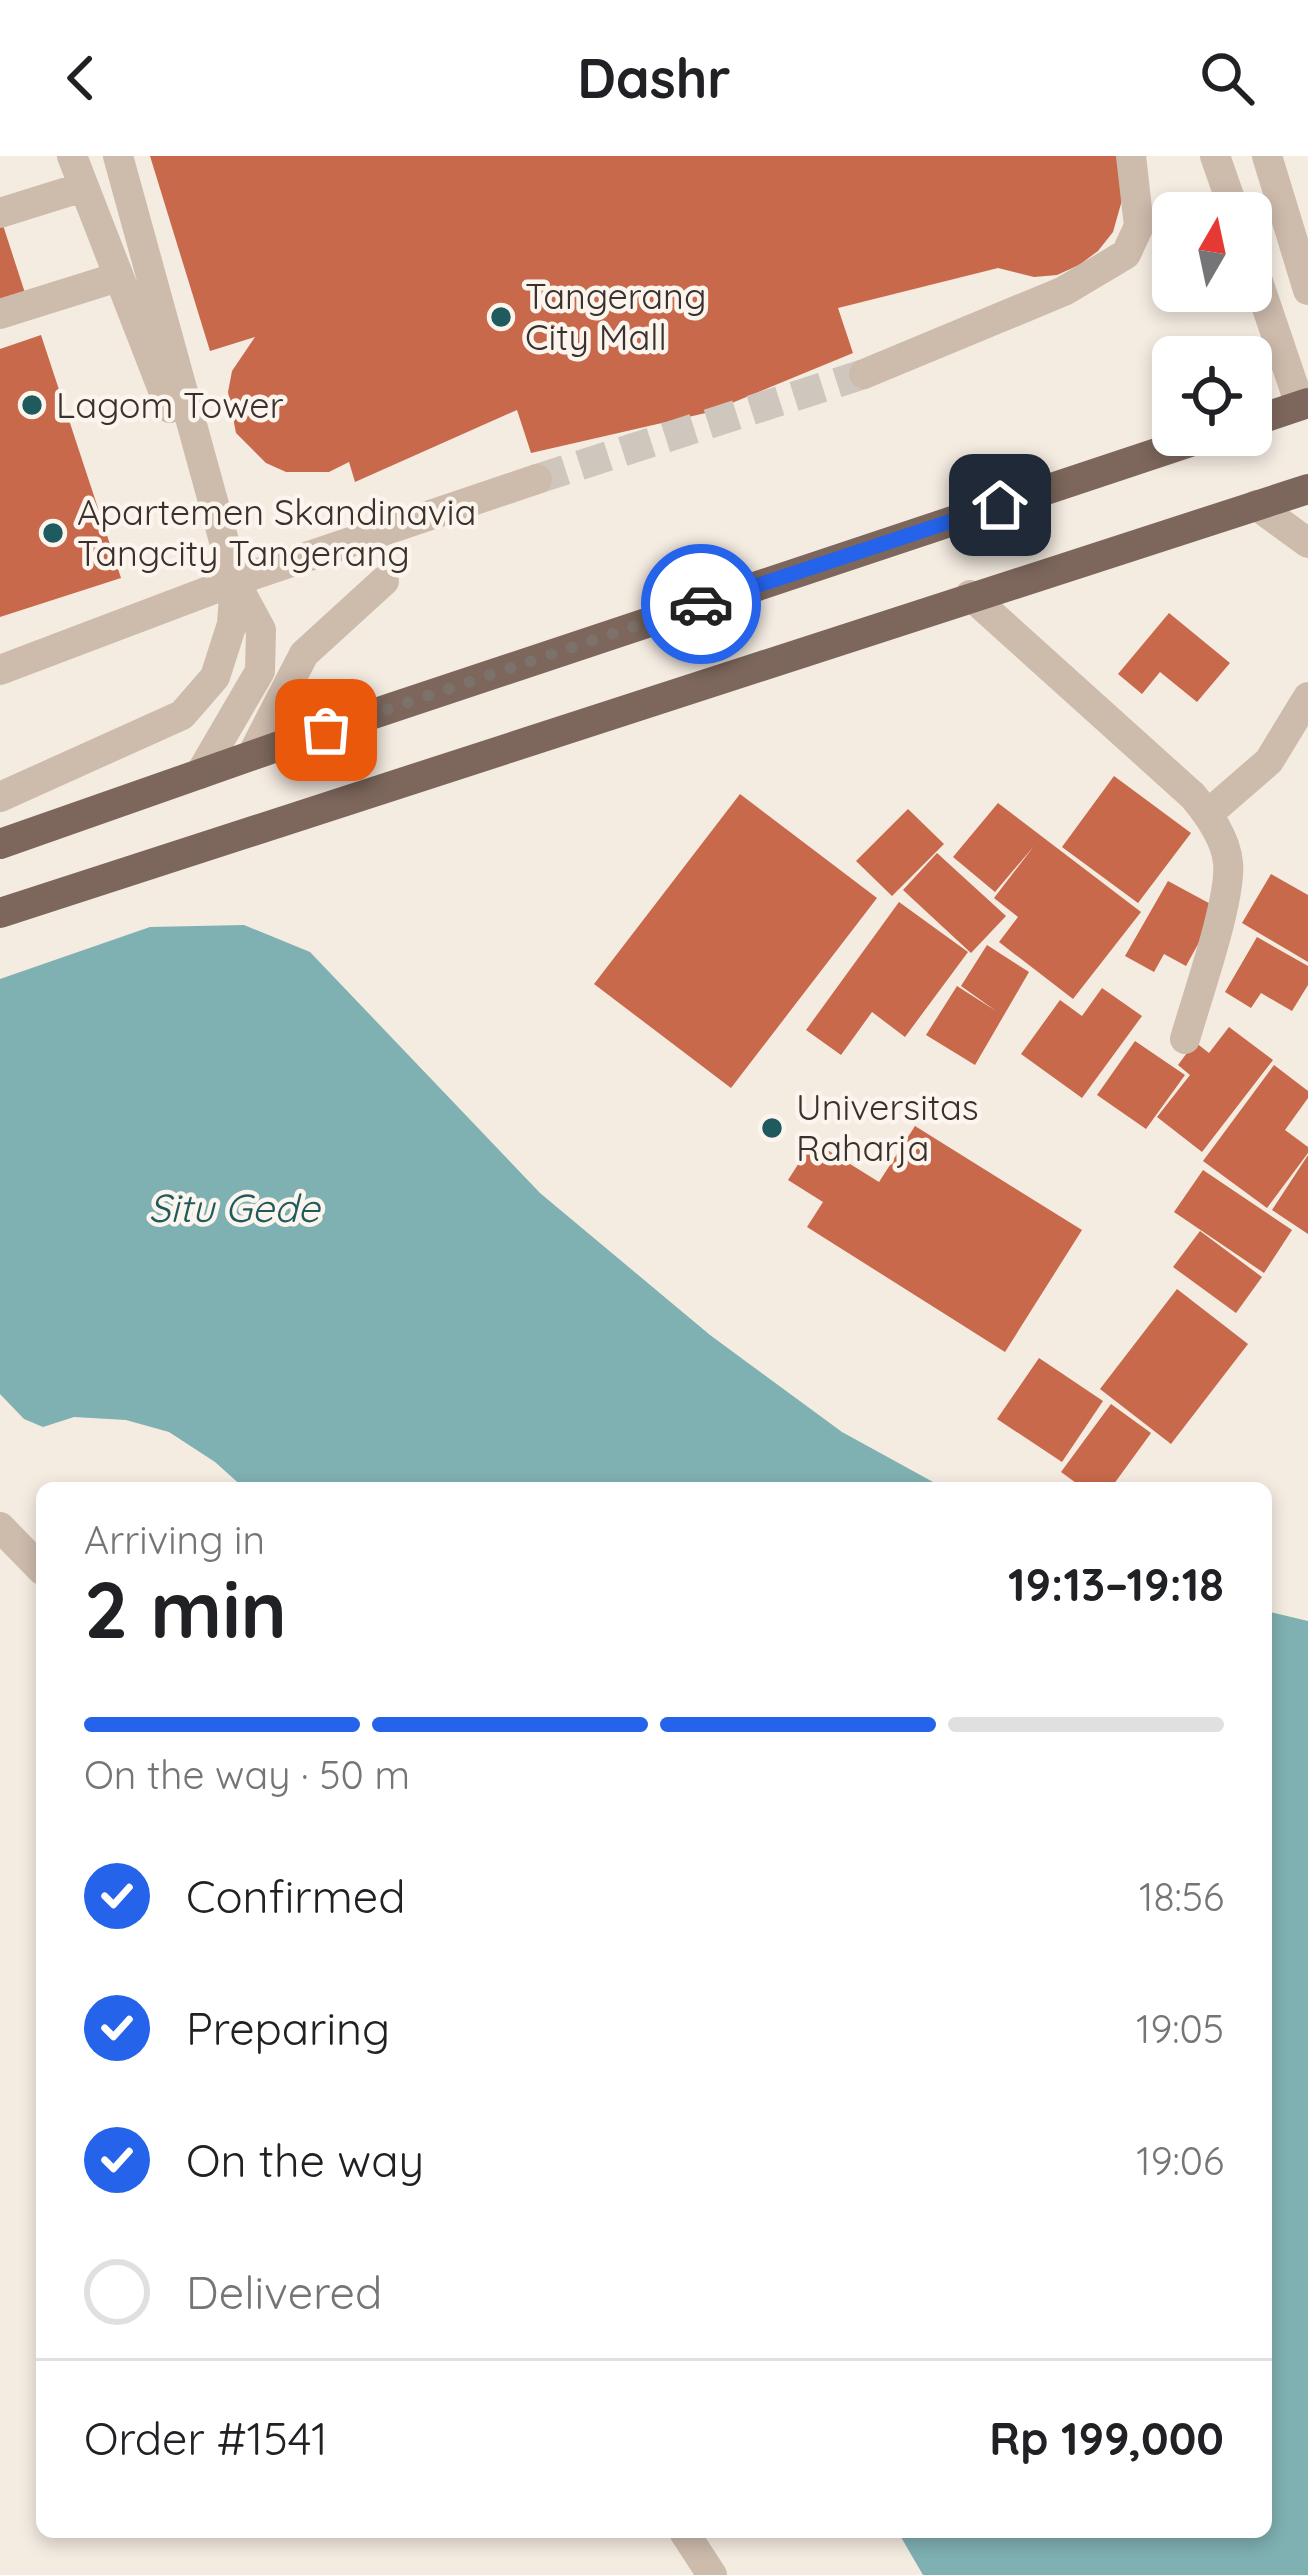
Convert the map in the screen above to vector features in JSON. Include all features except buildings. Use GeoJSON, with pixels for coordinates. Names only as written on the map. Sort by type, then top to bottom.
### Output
{"type":"FeatureCollection","features":[{"type":"Feature","properties":{"kind":"main road"},"geometry":{"type":"LineString","coordinates":[[1272,415],[1304,404]]}},
{"type":"Feature","properties":{"kind":"main road"},"geometry":{"type":"LineString","coordinates":[[0,844],[252,755],[1152,455]]}},
{"type":"Feature","properties":{"kind":"main road"},"geometry":{"type":"LineString","coordinates":[[0,913],[1308,489]]}},
{"type":"Feature","properties":{"kind":"street"},"geometry":{"type":"LineString","coordinates":[[72,156],[235,581],[261,630],[260,671],[200,774]]}},
{"type":"Feature","properties":{"kind":"street"},"geometry":{"type":"LineString","coordinates":[[0,797],[182,716],[214,677],[232,625],[235,581],[118,156]]}},
{"type":"Feature","properties":{"kind":"street"},"geometry":{"type":"LineString","coordinates":[[864,374],[1064,291],[1126,254],[1139,226],[1131,156]]}},
{"type":"Feature","properties":{"kind":"street"},"geometry":{"type":"LineString","coordinates":[[1215,156],[1227,192]]}},
{"type":"Feature","properties":{"kind":"street"},"geometry":{"type":"LineString","coordinates":[[1268,156],[1308,290]]}},
{"type":"Feature","properties":{"kind":"street"},"geometry":{"type":"LineString","coordinates":[[0,213],[83,187]]}},
{"type":"Feature","properties":{"kind":"street"},"geometry":{"type":"LineString","coordinates":[[1272,196],[1279,194]]}},
{"type":"Feature","properties":{"kind":"street"},"geometry":{"type":"LineString","coordinates":[[0,314],[118,277]]}},
{"type":"Feature","properties":{"kind":"street"},"geometry":{"type":"LineString","coordinates":[[1270,312],[1304,404]]}},
{"type":"Feature","properties":{"kind":"street"},"geometry":{"type":"LineString","coordinates":[[0,670],[235,581],[537,479]]}},
{"type":"Feature","properties":{"kind":"street"},"geometry":{"type":"LineString","coordinates":[[1256,505],[1308,544]]}},
{"type":"Feature","properties":{"kind":"street"},"geometry":{"type":"LineString","coordinates":[[252,755],[304,654],[384,581]]}},
{"type":"Feature","properties":{"kind":"street"},"geometry":{"type":"LineString","coordinates":[[970,595],[1208,814],[1228,862],[1185,1039]]}},
{"type":"Feature","properties":{"kind":"street"},"geometry":{"type":"LineString","coordinates":[[1208,814],[1269,760],[1308,697]]}},
{"type":"Feature","properties":{"kind":"street"},"geometry":{"type":"LineString","coordinates":[[0,1527],[36,1564]]}},
{"type":"Feature","properties":{"kind":"street"},"geometry":{"type":"LineString","coordinates":[[688,2538],[712,2575]]}},
{"type":"Feature","properties":{"kind":"water","name":"Situ Gede"},"geometry":{"type":"Polygon","coordinates":[[[244,925],[310,952],[540,1193],[710,1335],[842,1432],[933,1482],[237,1482],[169,1432],[126,1420],[74,1417],[43,1427],[24,1419],[0,1394],[0,979],[150,927],[244,925]]]}},
{"type":"Feature","properties":{"kind":"water"},"geometry":{"type":"Polygon","coordinates":[[[1272,1612],[1308,1621],[1308,2575],[923,2575],[901,2538],[1272,2538],[1272,1612]]]}},
{"type":"Feature","properties":{"kind":"tunnel"},"geometry":{"type":"LineString","coordinates":[[537,479],[864,374]]}},
{"type":"Feature","properties":{"kind":"way so far"},"geometry":{"type":"LineString","coordinates":[[326,730],[701,604]]}},
{"type":"Feature","properties":{"kind":"place","name":"Tangerang City Mall"},"geometry":{"type":"Point","coordinates":[501,317]}},
{"type":"Feature","properties":{"kind":"place","name":"Lagom Tower"},"geometry":{"type":"Point","coordinates":[32,405]}},
{"type":"Feature","properties":{"kind":"place","name":"Apartemen Skandinavia Tangcity Tangerang"},"geometry":{"type":"Point","coordinates":[53,533]}},
{"type":"Feature","properties":{"kind":"place","name":"Universitas Raharja"},"geometry":{"type":"Point","coordinates":[772,1128]}},
{"type":"Feature","properties":{"kind":"route"},"geometry":{"type":"LineString","coordinates":[[701,604],[1000,505]]}}]}
